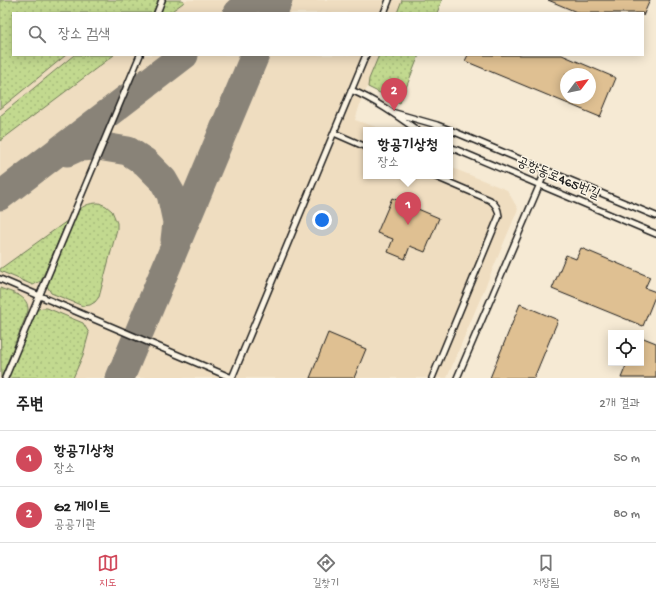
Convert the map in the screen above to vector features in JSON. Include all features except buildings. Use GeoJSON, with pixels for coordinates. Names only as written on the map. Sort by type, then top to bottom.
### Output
{"type":"FeatureCollection","features":[{"type":"Feature","properties":{"kind":"lane"},"geometry":{"type":"LineString","coordinates":[[157,12],[162,0]]}},
{"type":"Feature","properties":{"kind":"lane"},"geometry":{"type":"LineString","coordinates":[[384,12],[389,0]]}},
{"type":"Feature","properties":{"kind":"lane"},"geometry":{"type":"LineString","coordinates":[[5,378],[140,56]]}},
{"type":"Feature","properties":{"kind":"lane"},"geometry":{"type":"LineString","coordinates":[[0,280],[232,378],[366,56]]}},
{"type":"Feature","properties":{"kind":"lane"},"geometry":{"type":"LineString","coordinates":[[351,90],[363,95],[392,112],[413,127]]}},
{"type":"Feature","properties":{"kind":"lane","name":"공항동로465번길"},"geometry":{"type":"LineString","coordinates":[[392,112],[442,127]]}},
{"type":"Feature","properties":{"kind":"lane","name":"공항동로465번길"},"geometry":{"type":"LineString","coordinates":[[453,131],[656,216]]}},
{"type":"Feature","properties":{"kind":"lane"},"geometry":{"type":"LineString","coordinates":[[334,133],[363,146]]}},
{"type":"Feature","properties":{"kind":"lane","name":"공항동로465번길"},"geometry":{"type":"LineString","coordinates":[[453,148],[656,234]]}},
{"type":"Feature","properties":{"kind":"lane"},"geometry":{"type":"LineString","coordinates":[[457,378],[538,184],[546,170]]}},
{"type":"Feature","properties":{"kind":"lane"},"geometry":{"type":"LineString","coordinates":[[432,378],[499,216],[495,204],[490,200],[441,179]]}},
{"type":"Feature","properties":{"kind":"shaded area"},"geometry":{"type":"Polygon","coordinates":[[[0,0],[442,0],[437,12],[12,12],[12,56],[419,56],[400,103],[368,87],[363,95],[355,120],[376,127],[363,127],[363,179],[453,179],[453,168],[507,190],[518,209],[447,378],[0,378],[0,0]]]}},
{"type":"Feature","properties":{"kind":"green space"},"geometry":{"type":"Polygon","coordinates":[[[0,0],[159,0],[153,12],[12,12],[12,56],[65,56],[0,109],[0,0]]]}},
{"type":"Feature","properties":{"kind":"green space"},"geometry":{"type":"Polygon","coordinates":[[[166,0],[184,1],[170,12],[160,12],[166,0]]]}},
{"type":"Feature","properties":{"kind":"green space"},"geometry":{"type":"Polygon","coordinates":[[[402,0],[442,0],[437,12],[397,12],[402,0]]]}},
{"type":"Feature","properties":{"kind":"green space"},"geometry":{"type":"Polygon","coordinates":[[[73,56],[113,56],[0,141],[0,116],[73,56]]]}},
{"type":"Feature","properties":{"kind":"green space"},"geometry":{"type":"Polygon","coordinates":[[[379,56],[419,56],[400,103],[368,87],[369,79],[379,56]]]}},
{"type":"Feature","properties":{"kind":"green space"},"geometry":{"type":"Polygon","coordinates":[[[99,203],[112,211],[117,223],[117,229],[99,297],[90,305],[83,306],[51,293],[47,286],[47,280],[75,214],[86,206],[99,203]]]}},
{"type":"Feature","properties":{"kind":"green space"},"geometry":{"type":"Polygon","coordinates":[[[67,221],[41,281],[33,285],[0,271],[0,269],[67,221]]]}},
{"type":"Feature","properties":{"kind":"green space"},"geometry":{"type":"Polygon","coordinates":[[[0,288],[19,295],[26,301],[28,306],[28,311],[1,378],[0,288]]]}},
{"type":"Feature","properties":{"kind":"green space"},"geometry":{"type":"Polygon","coordinates":[[[47,308],[83,323],[89,333],[83,355],[73,378],[8,378],[36,311],[47,308]]]}},
{"type":"Feature","properties":{"kind":"taxiway"},"geometry":{"type":"LineString","coordinates":[[238,12],[250,0]]}},
{"type":"Feature","properties":{"kind":"taxiway"},"geometry":{"type":"LineString","coordinates":[[273,12],[278,0]]}},
{"type":"Feature","properties":{"kind":"taxiway"},"geometry":{"type":"LineString","coordinates":[[0,196],[183,56]]}},
{"type":"Feature","properties":{"kind":"taxiway"},"geometry":{"type":"LineString","coordinates":[[120,378],[255,56]]}},
{"type":"Feature","properties":{"kind":"taxiway"},"geometry":{"type":"LineString","coordinates":[[67,152],[78,147],[98,146],[128,151],[145,162],[163,180],[171,194],[177,222],[175,240]]}},
{"type":"Feature","properties":{"kind":"place","name":"G2 게이트"},"geometry":{"type":"Point","coordinates":[394,111]}},
{"type":"Feature","properties":{"kind":"place","name":"항공기상청"},"geometry":{"type":"Point","coordinates":[408,225]}}]}
